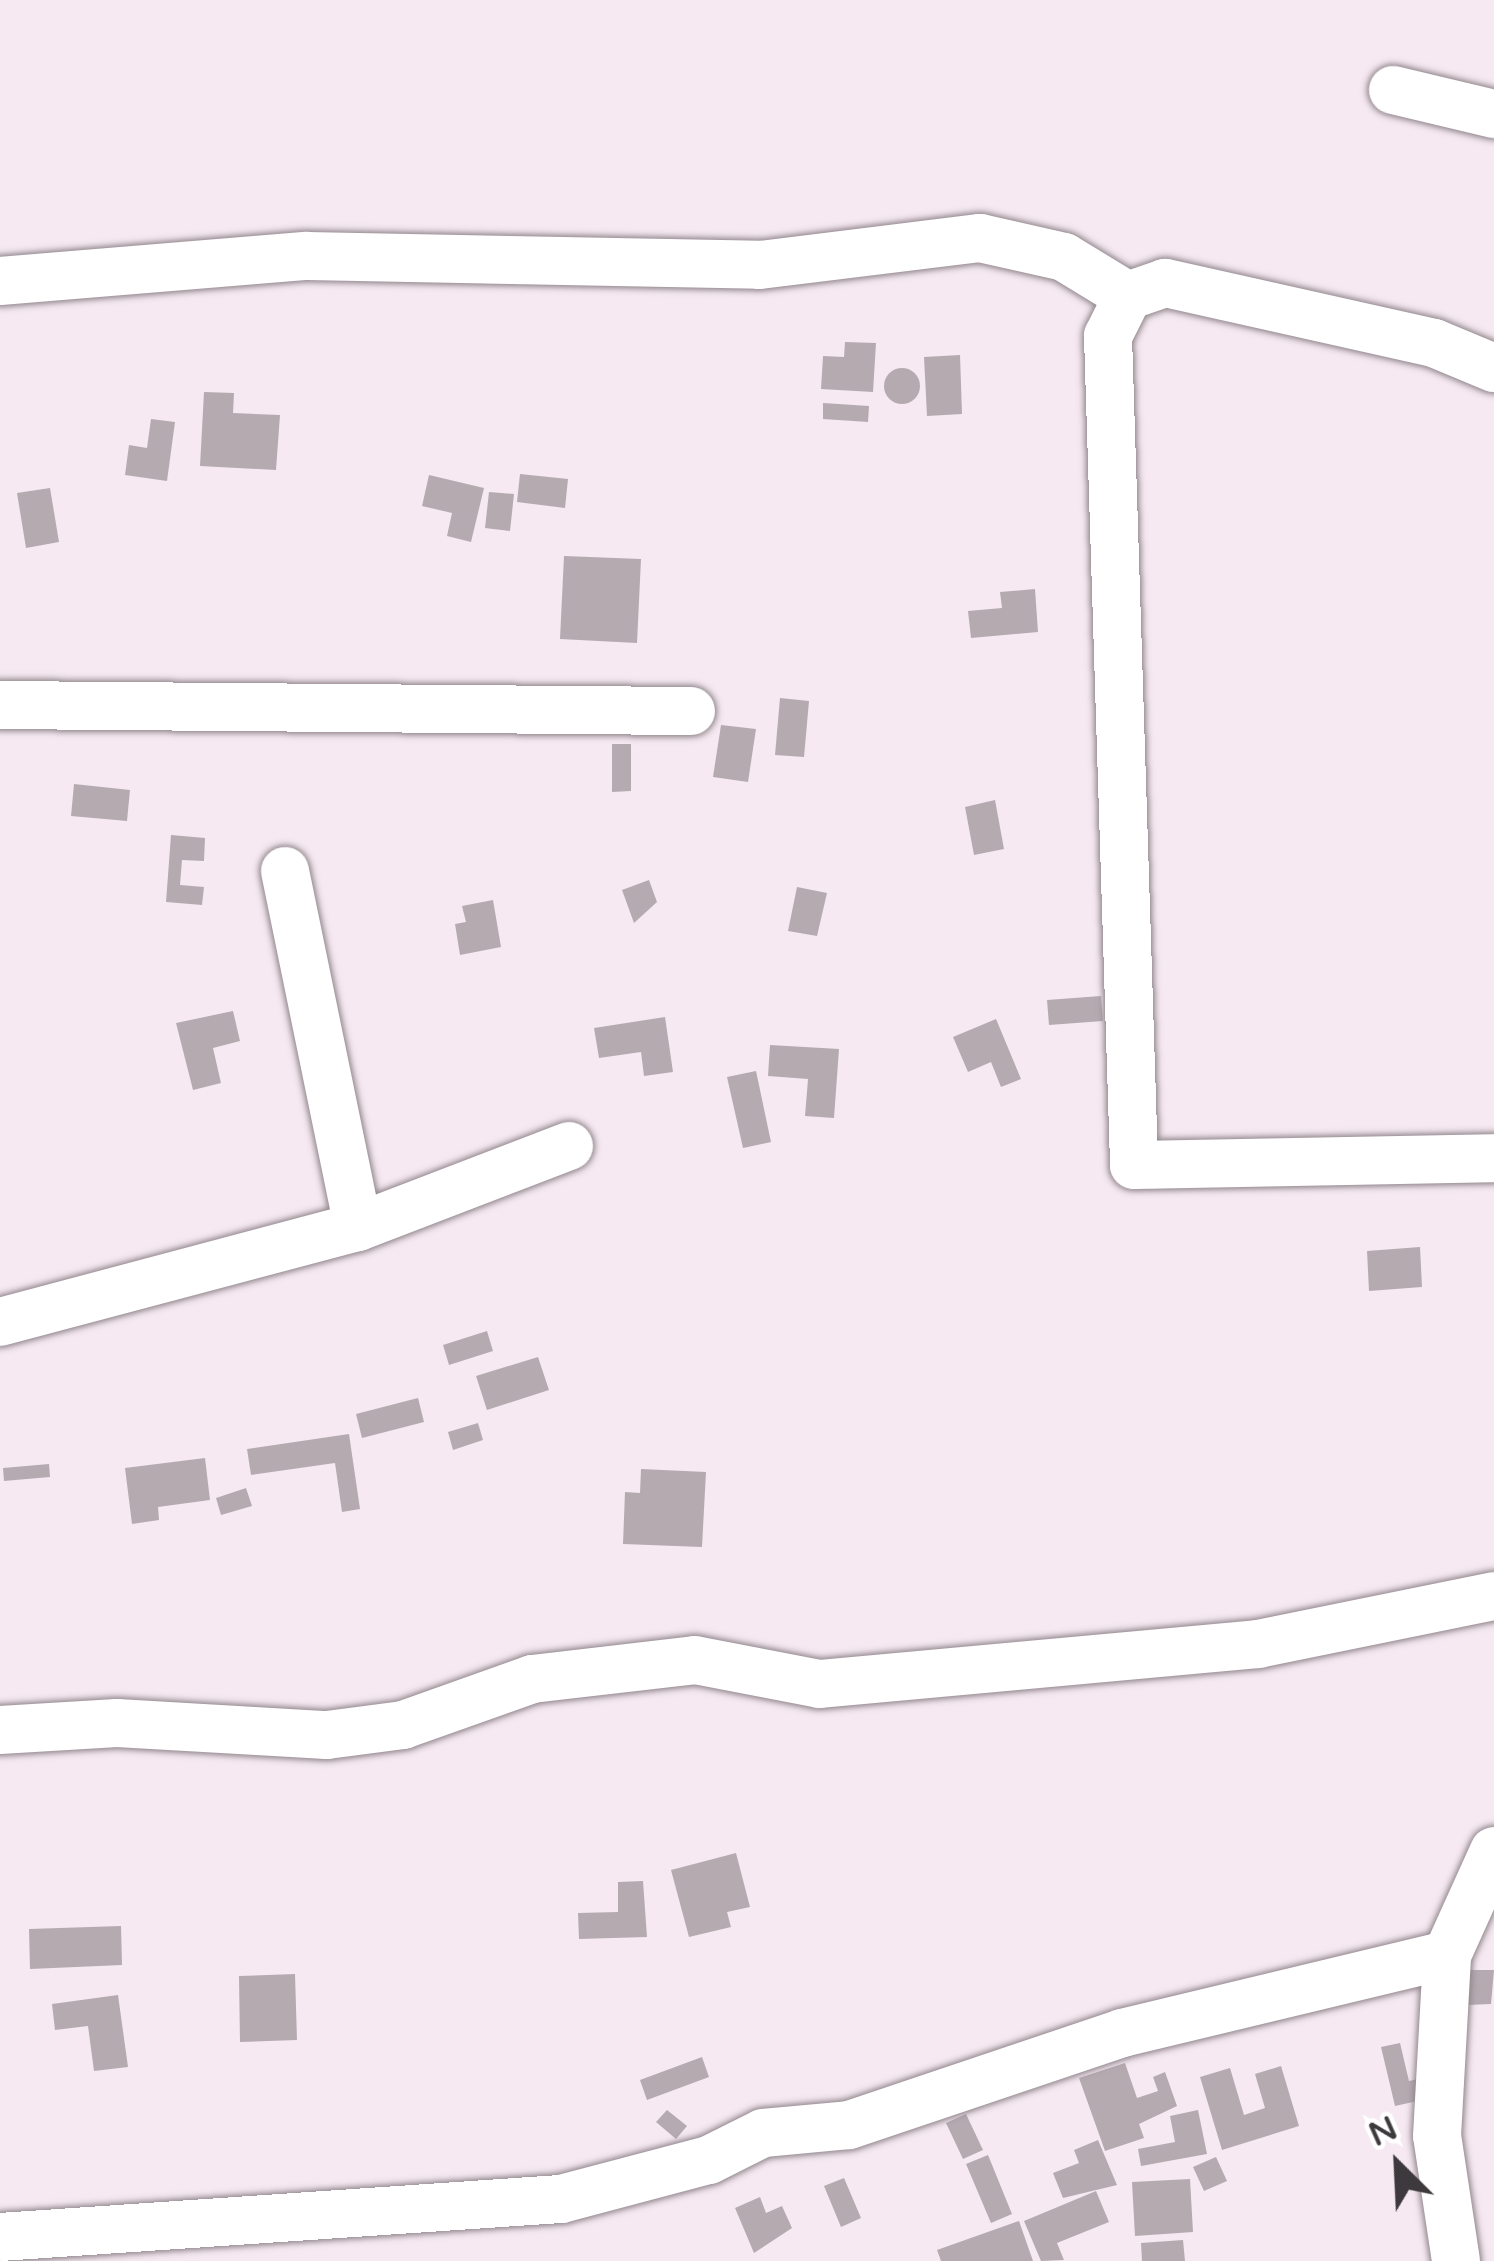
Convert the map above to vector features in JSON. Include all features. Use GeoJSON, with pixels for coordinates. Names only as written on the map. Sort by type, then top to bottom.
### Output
{"type":"FeatureCollection","features":[{"type":"Feature","properties":{"kind":"street"},"geometry":{"type":"LineString","coordinates":[[1393,89],[1494,113]]}},
{"type":"Feature","properties":{"kind":"street"},"geometry":{"type":"LineString","coordinates":[[0,281],[307,256],[760,265],[980,238],[1064,256],[1128,296]]}},
{"type":"Feature","properties":{"kind":"street"},"geometry":{"type":"LineString","coordinates":[[1494,368],[1434,344],[1166,283],[1128,296],[1108,336],[1134,1165],[1494,1158]]}},
{"type":"Feature","properties":{"kind":"street"},"geometry":{"type":"LineString","coordinates":[[0,704],[691,711]]}},
{"type":"Feature","properties":{"kind":"street"},"geometry":{"type":"LineString","coordinates":[[285,871],[358,1227]]}},
{"type":"Feature","properties":{"kind":"street"},"geometry":{"type":"LineString","coordinates":[[0,1322],[358,1227],[569,1146]]}},
{"type":"Feature","properties":{"kind":"street"},"geometry":{"type":"LineString","coordinates":[[0,1730],[117,1723],[327,1735],[403,1725],[532,1679],[695,1660],[820,1684],[1258,1644],[1494,1596]]}},
{"type":"Feature","properties":{"kind":"street"},"geometry":{"type":"LineString","coordinates":[[1456,2261],[1437,2136],[1447,1954],[1494,1851]]}},
{"type":"Feature","properties":{"kind":"street"},"geometry":{"type":"LineString","coordinates":[[0,2237],[561,2199],[709,2160],[763,2133],[849,2125],[1122,2033],[1447,1954]]}},
{"type":"Feature","properties":{"kind":"building"},"geometry":{"type":"Polygon","coordinates":[[[845,342],[876,343],[873,392],[821,389],[823,356],[844,357],[845,342]]]}},
{"type":"Feature","properties":{"kind":"building"},"geometry":{"type":"Polygon","coordinates":[[[960,355],[962,414],[927,416],[924,357],[960,355]]]}},
{"type":"Feature","properties":{"kind":"building"},"geometry":{"type":"Polygon","coordinates":[[[902,368],[915,373],[920,386],[915,399],[902,404],[889,399],[884,386],[889,373],[902,368]]]}},
{"type":"Feature","properties":{"kind":"building"},"geometry":{"type":"Polygon","coordinates":[[[204,392],[234,393],[233,413],[280,415],[276,470],[200,466],[204,392]]]}},
{"type":"Feature","properties":{"kind":"building"},"geometry":{"type":"Polygon","coordinates":[[[823,403],[869,406],[868,422],[823,419],[823,403]]]}},
{"type":"Feature","properties":{"kind":"building"},"geometry":{"type":"Polygon","coordinates":[[[151,419],[175,422],[167,481],[125,475],[129,445],[147,448],[151,419]]]}},
{"type":"Feature","properties":{"kind":"building"},"geometry":{"type":"Polygon","coordinates":[[[520,474],[568,479],[565,508],[517,502],[520,474]]]}},
{"type":"Feature","properties":{"kind":"building"},"geometry":{"type":"Polygon","coordinates":[[[429,475],[484,488],[471,542],[447,536],[452,513],[422,506],[429,475]]]}},
{"type":"Feature","properties":{"kind":"building"},"geometry":{"type":"Polygon","coordinates":[[[50,488],[59,542],[26,548],[17,493],[50,488]]]}},
{"type":"Feature","properties":{"kind":"building"},"geometry":{"type":"Polygon","coordinates":[[[489,492],[514,494],[510,531],[485,528],[489,492]]]}},
{"type":"Feature","properties":{"kind":"building"},"geometry":{"type":"Polygon","coordinates":[[[564,556],[641,559],[637,643],[560,639],[564,556]]]}},
{"type":"Feature","properties":{"kind":"building"},"geometry":{"type":"Polygon","coordinates":[[[1035,589],[1038,632],[971,638],[968,611],[1002,608],[1000,592],[1035,589]]]}},
{"type":"Feature","properties":{"kind":"building"},"geometry":{"type":"Polygon","coordinates":[[[780,698],[809,701],[804,757],[775,755],[780,698]]]}},
{"type":"Feature","properties":{"kind":"building"},"geometry":{"type":"Polygon","coordinates":[[[721,725],[756,729],[748,782],[713,777],[721,725]]]}},
{"type":"Feature","properties":{"kind":"building"},"geometry":{"type":"Polygon","coordinates":[[[612,744],[631,744],[631,791],[612,792],[612,744]]]}},
{"type":"Feature","properties":{"kind":"building"},"geometry":{"type":"Polygon","coordinates":[[[74,784],[130,790],[127,821],[71,816],[74,784]]]}},
{"type":"Feature","properties":{"kind":"building"},"geometry":{"type":"Polygon","coordinates":[[[995,800],[1004,849],[974,855],[965,807],[995,800]]]}},
{"type":"Feature","properties":{"kind":"building"},"geometry":{"type":"Polygon","coordinates":[[[171,835],[205,838],[204,861],[182,860],[180,885],[204,887],[202,905],[166,902],[171,835]]]}},
{"type":"Feature","properties":{"kind":"building"},"geometry":{"type":"Polygon","coordinates":[[[649,880],[657,902],[634,923],[622,890],[649,880]]]}},
{"type":"Feature","properties":{"kind":"building"},"geometry":{"type":"Polygon","coordinates":[[[797,887],[827,893],[817,936],[788,931],[797,887]]]}},
{"type":"Feature","properties":{"kind":"building"},"geometry":{"type":"Polygon","coordinates":[[[493,900],[501,947],[460,955],[455,924],[466,922],[462,906],[493,900]]]}},
{"type":"Feature","properties":{"kind":"building"},"geometry":{"type":"Polygon","coordinates":[[[1101,996],[1103,1021],[1049,1025],[1047,1000],[1101,996]]]}},
{"type":"Feature","properties":{"kind":"building"},"geometry":{"type":"Polygon","coordinates":[[[233,1011],[240,1041],[213,1048],[221,1083],[193,1090],[176,1023],[233,1011]]]}},
{"type":"Feature","properties":{"kind":"building"},"geometry":{"type":"Polygon","coordinates":[[[665,1017],[673,1072],[644,1076],[641,1052],[599,1058],[594,1028],[665,1017]]]}},
{"type":"Feature","properties":{"kind":"building"},"geometry":{"type":"Polygon","coordinates":[[[996,1019],[1021,1079],[1001,1087],[991,1062],[968,1072],[953,1037],[996,1019]]]}},
{"type":"Feature","properties":{"kind":"building"},"geometry":{"type":"Polygon","coordinates":[[[770,1045],[839,1049],[834,1118],[805,1116],[808,1079],[768,1076],[770,1045]]]}},
{"type":"Feature","properties":{"kind":"building"},"geometry":{"type":"Polygon","coordinates":[[[756,1071],[771,1142],[743,1148],[727,1077],[756,1071]]]}},
{"type":"Feature","properties":{"kind":"building"},"geometry":{"type":"Polygon","coordinates":[[[1420,1247],[1422,1287],[1369,1291],[1367,1251],[1420,1247]]]}},
{"type":"Feature","properties":{"kind":"building"},"geometry":{"type":"Polygon","coordinates":[[[487,1331],[493,1351],[449,1365],[443,1345],[487,1331]]]}},
{"type":"Feature","properties":{"kind":"building"},"geometry":{"type":"Polygon","coordinates":[[[538,1357],[549,1390],[487,1410],[476,1376],[538,1357]]]}},
{"type":"Feature","properties":{"kind":"building"},"geometry":{"type":"Polygon","coordinates":[[[418,1398],[424,1422],[362,1438],[356,1414],[418,1398]]]}},
{"type":"Feature","properties":{"kind":"building"},"geometry":{"type":"Polygon","coordinates":[[[478,1423],[483,1440],[453,1450],[448,1432],[478,1423]]]}},
{"type":"Feature","properties":{"kind":"building"},"geometry":{"type":"Polygon","coordinates":[[[349,1434],[360,1509],[342,1512],[335,1463],[251,1475],[247,1449],[349,1434]]]}},
{"type":"Feature","properties":{"kind":"building"},"geometry":{"type":"Polygon","coordinates":[[[205,1458],[210,1500],[158,1507],[159,1520],[132,1524],[125,1468],[205,1458]]]}},
{"type":"Feature","properties":{"kind":"building"},"geometry":{"type":"Polygon","coordinates":[[[49,1464],[50,1477],[4,1481],[3,1468],[49,1464]]]}},
{"type":"Feature","properties":{"kind":"building"},"geometry":{"type":"Polygon","coordinates":[[[641,1469],[706,1472],[702,1547],[623,1544],[625,1492],[640,1493],[641,1469]]]}},
{"type":"Feature","properties":{"kind":"building"},"geometry":{"type":"Polygon","coordinates":[[[246,1488],[252,1506],[221,1515],[216,1498],[246,1488]]]}},
{"type":"Feature","properties":{"kind":"building"},"geometry":{"type":"Polygon","coordinates":[[[736,1853],[750,1907],[727,1912],[731,1927],[689,1937],[671,1870],[736,1853]]]}},
{"type":"Feature","properties":{"kind":"building"},"geometry":{"type":"Polygon","coordinates":[[[643,1881],[647,1937],[579,1939],[578,1913],[618,1912],[618,1882],[643,1881]]]}},
{"type":"Feature","properties":{"kind":"building"},"geometry":{"type":"Polygon","coordinates":[[[121,1926],[122,1965],[30,1969],[29,1929],[121,1926]]]}},
{"type":"Feature","properties":{"kind":"building"},"geometry":{"type":"Polygon","coordinates":[[[1467,1970],[1494,1970],[1491,2004],[1467,2005],[1467,1970]]]}},
{"type":"Feature","properties":{"kind":"building"},"geometry":{"type":"Polygon","coordinates":[[[295,1974],[297,2040],[240,2042],[239,1976],[295,1974]]]}},
{"type":"Feature","properties":{"kind":"building"},"geometry":{"type":"Polygon","coordinates":[[[118,1995],[128,2067],[94,2071],[88,2026],[55,2030],[52,2004],[118,1995]]]}},
{"type":"Feature","properties":{"kind":"building"},"geometry":{"type":"Polygon","coordinates":[[[1400,2043],[1409,2081],[1426,2077],[1431,2098],[1395,2106],[1381,2047],[1400,2043]]]}},
{"type":"Feature","properties":{"kind":"building"},"geometry":{"type":"Polygon","coordinates":[[[702,2057],[709,2077],[647,2100],[640,2080],[702,2057]]]}},
{"type":"Feature","properties":{"kind":"building"},"geometry":{"type":"Polygon","coordinates":[[[1125,2063],[1137,2098],[1158,2091],[1153,2077],[1165,2072],[1177,2106],[1139,2124],[1144,2138],[1105,2151],[1079,2078],[1125,2063]]]}},
{"type":"Feature","properties":{"kind":"building"},"geometry":{"type":"Polygon","coordinates":[[[1281,2066],[1299,2126],[1222,2150],[1200,2077],[1230,2068],[1244,2115],[1265,2108],[1255,2074],[1281,2066]]]}},
{"type":"Feature","properties":{"kind":"building"},"geometry":{"type":"Polygon","coordinates":[[[667,2110],[687,2126],[676,2139],[656,2122],[667,2110]]]}},
{"type":"Feature","properties":{"kind":"building"},"geometry":{"type":"Polygon","coordinates":[[[1198,2110],[1207,2154],[1141,2166],[1138,2149],[1175,2142],[1170,2116],[1198,2110]]]}},
{"type":"Feature","properties":{"kind":"building"},"geometry":{"type":"Polygon","coordinates":[[[966,2114],[983,2150],[963,2159],[946,2123],[966,2114]]]}},
{"type":"Feature","properties":{"kind":"building"},"geometry":{"type":"Polygon","coordinates":[[[1098,2140],[1117,2185],[1063,2198],[1053,2173],[1079,2163],[1074,2150],[1098,2140]]]}},
{"type":"Feature","properties":{"kind":"building"},"geometry":{"type":"Polygon","coordinates":[[[988,2155],[1012,2214],[991,2223],[966,2164],[988,2155]]]}},
{"type":"Feature","properties":{"kind":"building"},"geometry":{"type":"Polygon","coordinates":[[[1216,2157],[1227,2181],[1204,2191],[1193,2167],[1216,2157]]]}},
{"type":"Feature","properties":{"kind":"building"},"geometry":{"type":"Polygon","coordinates":[[[844,2178],[861,2218],[841,2227],[824,2186],[844,2178]]]}},
{"type":"Feature","properties":{"kind":"building"},"geometry":{"type":"Polygon","coordinates":[[[1190,2179],[1193,2232],[1135,2236],[1132,2182],[1190,2179]]]}},
{"type":"Feature","properties":{"kind":"building"},"geometry":{"type":"Polygon","coordinates":[[[1096,2191],[1109,2222],[1057,2243],[1064,2260],[1041,2261],[1024,2221],[1096,2191]]]}},
{"type":"Feature","properties":{"kind":"building"},"geometry":{"type":"Polygon","coordinates":[[[760,2197],[766,2213],[782,2206],[792,2228],[754,2253],[735,2208],[760,2197]]]}},
{"type":"Feature","properties":{"kind":"building"},"geometry":{"type":"Polygon","coordinates":[[[1019,2221],[1033,2261],[941,2261],[937,2250],[1019,2221]]]}},
{"type":"Feature","properties":{"kind":"building"},"geometry":{"type":"Polygon","coordinates":[[[1183,2240],[1185,2261],[1142,2261],[1141,2243],[1183,2240]]]}}]}
